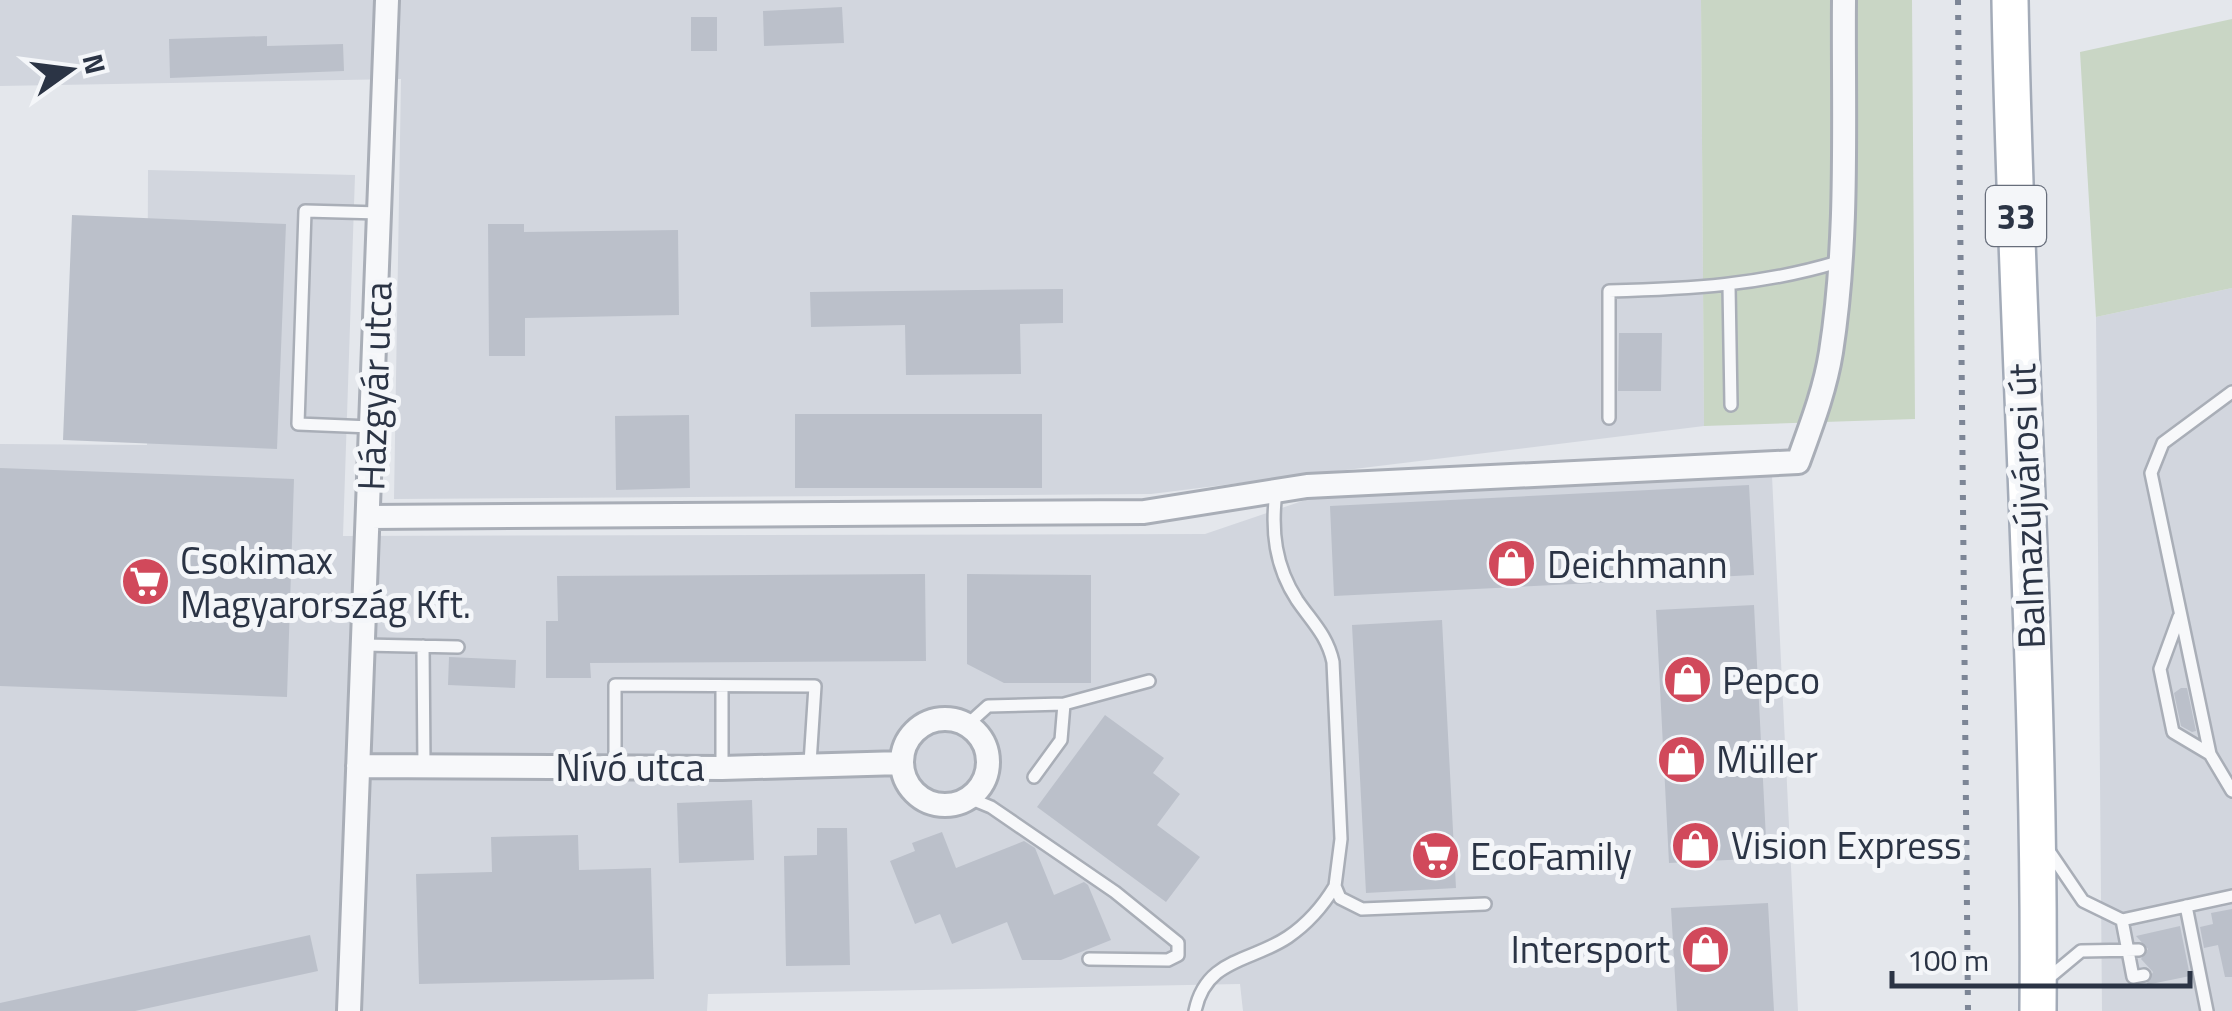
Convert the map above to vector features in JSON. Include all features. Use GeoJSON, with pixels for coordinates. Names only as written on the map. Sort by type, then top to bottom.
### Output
{"type":"FeatureCollection","features":[{"type":"Feature","properties":{"kind":"main road","name":"Balmazújvárosi út"},"geometry":{"type":"LineString","coordinates":[[2010,0],[2039,836],[2038,999]]}},
{"type":"Feature","properties":{"kind":"street","name":"Házgyár utca"},"geometry":{"type":"LineString","coordinates":[[348,1011],[387,0]]}},
{"type":"Feature","properties":{"kind":"street"},"geometry":{"type":"LineString","coordinates":[[369,517],[1144,512],[1276,491],[1798,462],[1831,351],[1838,262],[1844,0]]}},
{"type":"Feature","properties":{"kind":"street"},"geometry":{"type":"LineString","coordinates":[[942,718],[968,725],[978,734],[988,761],[986,776],[969,798],[944,806],[931,803],[910,788],[902,763],[909,738],[918,728],[942,718]]}},
{"type":"Feature","properties":{"kind":"street","name":"Nívó utca"},"geometry":{"type":"LineString","coordinates":[[358,766],[722,768],[902,763]]}},
{"type":"Feature","properties":{"kind":"lane"},"geometry":{"type":"LineString","coordinates":[[373,427],[298,424],[305,211],[380,212]]}},
{"type":"Feature","properties":{"kind":"lane"},"geometry":{"type":"LineString","coordinates":[[1609,418],[1609,291],[1778,280],[1838,262]]}},
{"type":"Feature","properties":{"kind":"lane"},"geometry":{"type":"LineString","coordinates":[[1729,286],[1731,405]]}},
{"type":"Feature","properties":{"kind":"lane"},"geometry":{"type":"LineString","coordinates":[[2232,392],[2163,443],[2152,473],[2210,754],[2232,791]]}},
{"type":"Feature","properties":{"kind":"lane"},"geometry":{"type":"LineString","coordinates":[[1195,1011],[1200,990],[1220,970],[1286,938],[1322,908],[1334,886],[1341,838],[1333,662],[1329,641],[1284,577],[1272,520],[1276,491]]}},
{"type":"Feature","properties":{"kind":"lane"},"geometry":{"type":"LineString","coordinates":[[2180,608],[2178,628],[2160,662],[2163,684],[2173,732],[2210,754]]}},
{"type":"Feature","properties":{"kind":"lane"},"geometry":{"type":"LineString","coordinates":[[364,645],[458,647]]}},
{"type":"Feature","properties":{"kind":"lane"},"geometry":{"type":"LineString","coordinates":[[423,646],[424,766]]}},
{"type":"Feature","properties":{"kind":"lane"},"geometry":{"type":"LineString","coordinates":[[968,725],[988,706],[1064,704],[1149,681]]}},
{"type":"Feature","properties":{"kind":"lane"},"geometry":{"type":"LineString","coordinates":[[615,767],[614,685],[816,686],[810,763]]}},
{"type":"Feature","properties":{"kind":"lane"},"geometry":{"type":"LineString","coordinates":[[722,686],[722,768]]}},
{"type":"Feature","properties":{"kind":"lane"},"geometry":{"type":"LineString","coordinates":[[1034,777],[1060,740],[1064,704]]}},
{"type":"Feature","properties":{"kind":"lane"},"geometry":{"type":"LineString","coordinates":[[969,798],[991,807],[1115,892],[1178,943],[1178,955],[1168,960],[1088,960]]}},
{"type":"Feature","properties":{"kind":"lane"},"geometry":{"type":"LineString","coordinates":[[2039,836],[2084,901],[2122,920],[2232,896]]}},
{"type":"Feature","properties":{"kind":"lane"},"geometry":{"type":"LineString","coordinates":[[1334,886],[1340,898],[1362,909],[1485,904]]}},
{"type":"Feature","properties":{"kind":"lane"},"geometry":{"type":"LineString","coordinates":[[2186,906],[2188,940],[2207,1011]]}},
{"type":"Feature","properties":{"kind":"lane"},"geometry":{"type":"LineString","coordinates":[[2122,920],[2134,951],[2133,977],[2144,975]]}},
{"type":"Feature","properties":{"kind":"lane"},"geometry":{"type":"LineString","coordinates":[[2038,999],[2081,952],[2134,951]]}},
{"type":"Feature","properties":{"kind":"shaded area"},"geometry":{"type":"Polygon","coordinates":[[[0,0],[1701,0],[1704,426],[1151,494],[394,499],[401,79],[0,86],[0,0]]]}},
{"type":"Feature","properties":{"kind":"shaded area"},"geometry":{"type":"Polygon","coordinates":[[[148,170],[355,175],[343,536],[1205,534],[1323,494],[1772,476],[1798,1011],[1243,1011],[1240,984],[708,994],[707,1011],[358,1011],[358,1006],[336,1011],[0,1011],[0,444],[147,445],[148,170]]]}},
{"type":"Feature","properties":{"kind":"shaded area"},"geometry":{"type":"Polygon","coordinates":[[[2232,288],[2232,1011],[2102,1011],[2096,317],[2232,288]]]}},
{"type":"Feature","properties":{"kind":"green space"},"geometry":{"type":"Polygon","coordinates":[[[1701,0],[1912,0],[1915,419],[1704,426],[1701,0]]]}},
{"type":"Feature","properties":{"kind":"green space"},"geometry":{"type":"Polygon","coordinates":[[[2232,19],[2232,288],[2096,317],[2080,52],[2232,19]]]}},
{"type":"Feature","properties":{"kind":"building"},"geometry":{"type":"Polygon","coordinates":[[[842,7],[844,43],[764,46],[763,11],[842,7]]]}},
{"type":"Feature","properties":{"kind":"building"},"geometry":{"type":"Polygon","coordinates":[[[691,17],[717,17],[717,51],[691,51],[691,17]]]}},
{"type":"Feature","properties":{"kind":"building"},"geometry":{"type":"Polygon","coordinates":[[[267,36],[267,46],[343,44],[344,71],[170,78],[169,39],[267,36]]]}},
{"type":"Feature","properties":{"kind":"building"},"geometry":{"type":"Polygon","coordinates":[[[72,215],[286,224],[277,449],[63,440],[72,215]]]}},
{"type":"Feature","properties":{"kind":"building"},"geometry":{"type":"Polygon","coordinates":[[[488,224],[524,224],[524,232],[678,230],[679,315],[525,318],[525,356],[489,356],[488,224]]]}},
{"type":"Feature","properties":{"kind":"building"},"geometry":{"type":"Polygon","coordinates":[[[1063,289],[1063,323],[1020,324],[1021,374],[906,375],[905,325],[811,327],[810,292],[1063,289]]]}},
{"type":"Feature","properties":{"kind":"building"},"geometry":{"type":"Polygon","coordinates":[[[1619,333],[1662,333],[1661,391],[1618,391],[1619,333]]]}},
{"type":"Feature","properties":{"kind":"building"},"geometry":{"type":"Polygon","coordinates":[[[795,414],[1042,414],[1042,488],[795,488],[795,414]]]}},
{"type":"Feature","properties":{"kind":"building"},"geometry":{"type":"Polygon","coordinates":[[[689,415],[690,488],[616,490],[615,416],[689,415]]]}},
{"type":"Feature","properties":{"kind":"building","name":"Csokimax Magyarország Kft."},"geometry":{"type":"Polygon","coordinates":[[[0,468],[294,479],[287,697],[0,686],[0,468]]]}},
{"type":"Feature","properties":{"kind":"building"},"geometry":{"type":"Polygon","coordinates":[[[1749,485],[1754,575],[1334,596],[1330,506],[1749,485]]]}},
{"type":"Feature","properties":{"kind":"building"},"geometry":{"type":"Polygon","coordinates":[[[925,574],[926,661],[590,663],[591,678],[546,678],[546,621],[558,621],[557,576],[925,574]]]}},
{"type":"Feature","properties":{"kind":"building"},"geometry":{"type":"Polygon","coordinates":[[[967,574],[1091,575],[1091,683],[1004,683],[967,664],[967,574]]]}},
{"type":"Feature","properties":{"kind":"building"},"geometry":{"type":"Polygon","coordinates":[[[1754,605],[1767,858],[1669,863],[1656,610],[1754,605]]]}},
{"type":"Feature","properties":{"kind":"building"},"geometry":{"type":"Polygon","coordinates":[[[1442,620],[1456,888],[1366,893],[1352,625],[1442,620]]]}},
{"type":"Feature","properties":{"kind":"building"},"geometry":{"type":"Polygon","coordinates":[[[449,657],[516,660],[515,688],[448,685],[449,657]]]}},
{"type":"Feature","properties":{"kind":"building"},"geometry":{"type":"Polygon","coordinates":[[[2187,688],[2196,731],[2181,726],[2174,693],[2187,688]]]}},
{"type":"Feature","properties":{"kind":"building"},"geometry":{"type":"Polygon","coordinates":[[[1105,715],[1164,758],[1153,773],[1180,794],[1157,825],[1200,857],[1166,902],[1037,807],[1105,715]]]}},
{"type":"Feature","properties":{"kind":"building"},"geometry":{"type":"Polygon","coordinates":[[[752,800],[754,860],[679,863],[677,803],[752,800]]]}},
{"type":"Feature","properties":{"kind":"building"},"geometry":{"type":"Polygon","coordinates":[[[817,828],[847,828],[850,965],[786,966],[784,856],[817,855],[817,828]]]}},
{"type":"Feature","properties":{"kind":"building"},"geometry":{"type":"Polygon","coordinates":[[[942,832],[956,868],[1024,841],[1035,848],[1054,895],[1084,882],[1088,885],[1111,940],[1061,960],[1022,960],[1007,922],[952,944],[940,914],[915,924],[890,861],[915,851],[912,843],[942,832]]]}},
{"type":"Feature","properties":{"kind":"building"},"geometry":{"type":"Polygon","coordinates":[[[578,835],[579,870],[651,868],[654,979],[419,984],[416,874],[492,872],[491,837],[578,835]]]}},
{"type":"Feature","properties":{"kind":"building"},"geometry":{"type":"Polygon","coordinates":[[[1768,903],[1774,1011],[1677,1011],[1671,908],[1768,903]]]}},
{"type":"Feature","properties":{"kind":"building"},"geometry":{"type":"Polygon","coordinates":[[[2232,909],[2232,977],[2225,977],[2218,945],[2204,948],[2200,927],[2213,924],[2211,913],[2232,909]]]}},
{"type":"Feature","properties":{"kind":"building"},"geometry":{"type":"Polygon","coordinates":[[[2180,926],[2190,976],[2146,985],[2153,972],[2141,959],[2148,949],[2136,936],[2180,926]]]}},
{"type":"Feature","properties":{"kind":"building"},"geometry":{"type":"Polygon","coordinates":[[[310,935],[318,971],[135,1011],[0,1011],[0,1003],[310,935]]]}},
{"type":"Feature","properties":{"kind":"railway"},"geometry":{"type":"LineString","coordinates":[[1958,0],[1968,1011]]}},
{"type":"Feature","properties":{"kind":"place","name":"Deichmann"},"geometry":{"type":"Point","coordinates":[1512,564]}},
{"type":"Feature","properties":{"kind":"place","name":"Csokimax Magyarország Kft."},"geometry":{"type":"Point","coordinates":[145,582]}},
{"type":"Feature","properties":{"kind":"place","name":"Pepco"},"geometry":{"type":"Point","coordinates":[1687,680]}},
{"type":"Feature","properties":{"kind":"place","name":"Müller"},"geometry":{"type":"Point","coordinates":[1681,759]}},
{"type":"Feature","properties":{"kind":"place","name":"Vision Express"},"geometry":{"type":"Point","coordinates":[1696,845]}},
{"type":"Feature","properties":{"kind":"place","name":"EcoFamily"},"geometry":{"type":"Point","coordinates":[1435,856]}},
{"type":"Feature","properties":{"kind":"place","name":"Intersport"},"geometry":{"type":"Point","coordinates":[1705,949]}}]}
